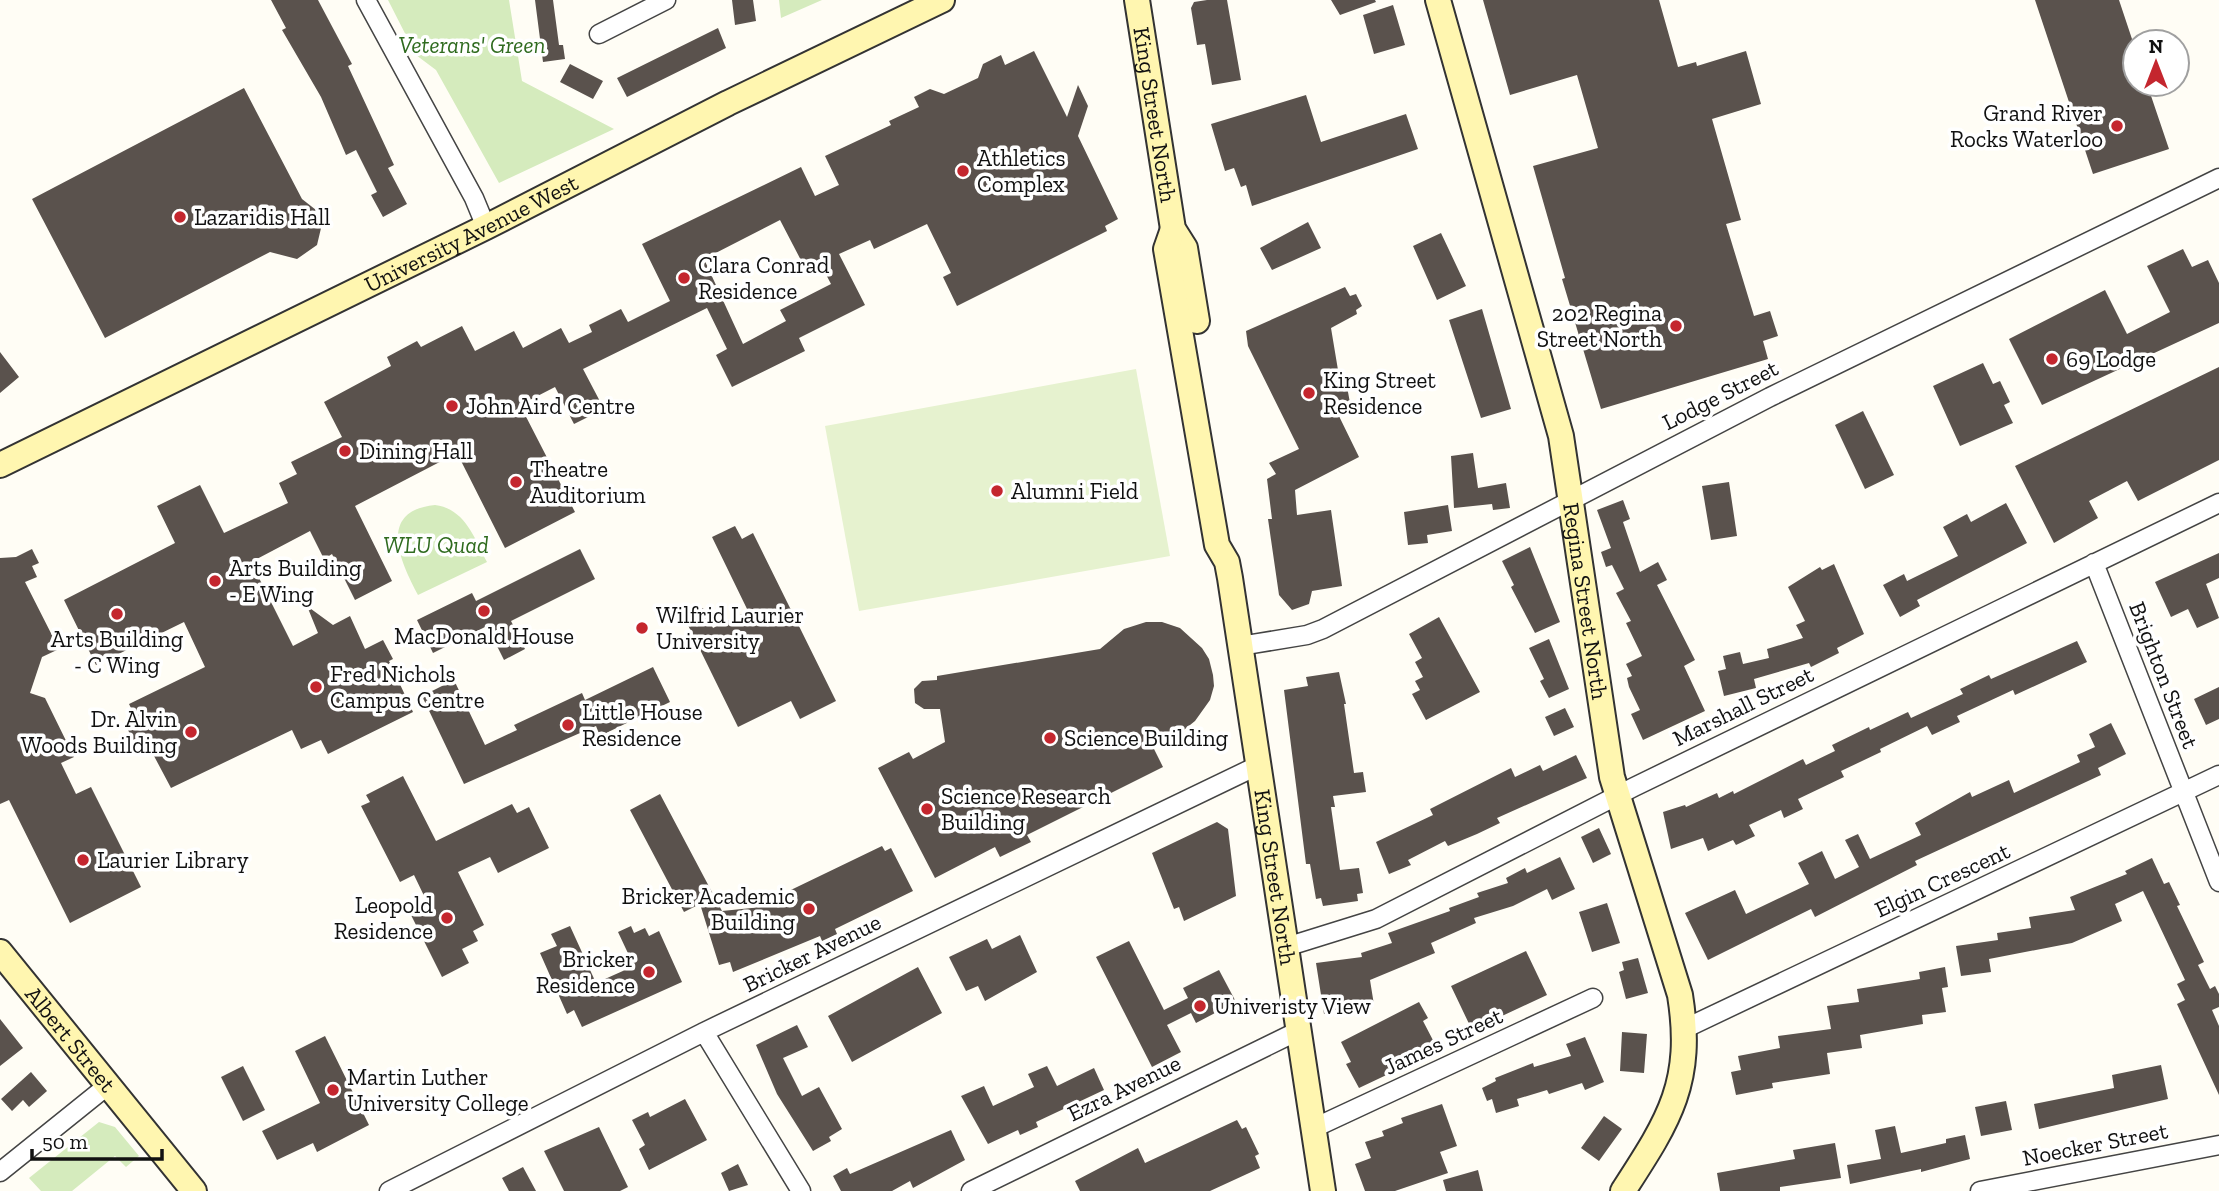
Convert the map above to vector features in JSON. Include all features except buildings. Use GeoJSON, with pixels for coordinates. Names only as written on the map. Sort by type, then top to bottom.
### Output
{"type":"FeatureCollection","features":[{"type":"Feature","properties":{"kind":"main road","name":"University Avenue West"},"geometry":{"type":"LineString","coordinates":[[0,465],[486,227],[728,103],[905,8],[942,0]]}},
{"type":"Feature","properties":{"kind":"main road","name":"King Street North"},"geometry":{"type":"LineString","coordinates":[[1137,0],[1173,229],[1185,248],[1233,544],[1227,562],[1324,1191]]}},
{"type":"Feature","properties":{"kind":"main road","name":"Regina Street North"},"geometry":{"type":"LineString","coordinates":[[1438,0],[1561,436],[1617,796],[1681,995],[1686,1028],[1686,1056],[1667,1119],[1623,1191]]}},
{"type":"Feature","properties":{"kind":"main road","name":"Albert Street"},"geometry":{"type":"LineString","coordinates":[[0,952],[194,1191]]}},
{"type":"Feature","properties":{"kind":"street"},"geometry":{"type":"LineString","coordinates":[[366,0],[474,198],[486,227]]}},
{"type":"Feature","properties":{"kind":"street"},"geometry":{"type":"LineString","coordinates":[[599,34],[666,0]]}},
{"type":"Feature","properties":{"kind":"street","name":"Lodge Street"},"geometry":{"type":"LineString","coordinates":[[1240,646],[1307,635],[1323,629],[1570,498],[2219,178]]}},
{"type":"Feature","properties":{"kind":"street","name":"Marshall Street"},"geometry":{"type":"LineString","coordinates":[[1286,947],[1376,919],[1617,796],[2219,503]]}},
{"type":"Feature","properties":{"kind":"street","name":"Brighton Street"},"geometry":{"type":"LineString","coordinates":[[2094,563],[2219,882]]}},
{"type":"Feature","properties":{"kind":"street","name":"Bricker Avenue"},"geometry":{"type":"LineString","coordinates":[[389,1191],[704,1032],[1259,765]]}},
{"type":"Feature","properties":{"kind":"street","name":"Elgin Crescent"},"geometry":{"type":"LineString","coordinates":[[1686,1028],[2219,775]]}},
{"type":"Feature","properties":{"kind":"street","name":"James Street"},"geometry":{"type":"LineString","coordinates":[[1314,1128],[1592,998]]}},
{"type":"Feature","properties":{"kind":"street","name":"Ezra Avenue"},"geometry":{"type":"LineString","coordinates":[[971,1191],[1300,1031]]}},
{"type":"Feature","properties":{"kind":"street"},"geometry":{"type":"LineString","coordinates":[[704,1032],[801,1191]]}},
{"type":"Feature","properties":{"kind":"street"},"geometry":{"type":"LineString","coordinates":[[0,1172],[107,1086]]}},
{"type":"Feature","properties":{"kind":"street","name":"Noecker Street"},"geometry":{"type":"LineString","coordinates":[[1980,1191],[2033,1186],[2219,1145]]}},
{"type":"Feature","properties":{"kind":"green space","name":"Veterans' Green"},"geometry":{"type":"Polygon","coordinates":[[[388,0],[509,0],[522,81],[614,129],[499,183],[436,70],[416,55],[388,0]]]}},
{"type":"Feature","properties":{"kind":"green space"},"geometry":{"type":"Polygon","coordinates":[[[779,0],[822,0],[781,18],[779,0]]]}},
{"type":"Feature","properties":{"kind":"green space","name":"Alumni Field"},"geometry":{"type":"Polygon","coordinates":[[[1136,369],[1170,556],[859,611],[825,426],[1136,369]]]}},
{"type":"Feature","properties":{"kind":"green space","name":"WLU Quad"},"geometry":{"type":"Polygon","coordinates":[[[435,505],[454,512],[461,518],[473,534],[487,562],[418,595],[400,554],[399,528],[405,517],[417,509],[435,505]]]}},
{"type":"Feature","properties":{"kind":"green space"},"geometry":{"type":"Polygon","coordinates":[[[99,1122],[115,1127],[139,1156],[126,1167],[115,1156],[72,1191],[41,1191],[29,1178],[99,1122]]]}},
{"type":"Feature","properties":{"kind":"place","name":"Grand River Rocks Waterloo"},"geometry":{"type":"Point","coordinates":[2117,126]}},
{"type":"Feature","properties":{"kind":"place","name":"Athletics Complex"},"geometry":{"type":"Point","coordinates":[963,171]}},
{"type":"Feature","properties":{"kind":"place","name":"Lazaridis Hall"},"geometry":{"type":"Point","coordinates":[180,217]}},
{"type":"Feature","properties":{"kind":"place","name":"Clara Conrad Residence"},"geometry":{"type":"Point","coordinates":[684,278]}},
{"type":"Feature","properties":{"kind":"place","name":"202 Regina Street North"},"geometry":{"type":"Point","coordinates":[1676,326]}},
{"type":"Feature","properties":{"kind":"place","name":"69 Lodge"},"geometry":{"type":"Point","coordinates":[2052,359]}},
{"type":"Feature","properties":{"kind":"place","name":"King Street Residence"},"geometry":{"type":"Point","coordinates":[1309,393]}},
{"type":"Feature","properties":{"kind":"place","name":"John Aird Centre"},"geometry":{"type":"Point","coordinates":[452,406]}},
{"type":"Feature","properties":{"kind":"place","name":"Dining Hall"},"geometry":{"type":"Point","coordinates":[345,451]}},
{"type":"Feature","properties":{"kind":"place","name":"Theatre Auditorium"},"geometry":{"type":"Point","coordinates":[516,482]}},
{"type":"Feature","properties":{"kind":"place","name":"Alumni Field"},"geometry":{"type":"Point","coordinates":[997,491]}},
{"type":"Feature","properties":{"kind":"place","name":"Arts Building - E Wing"},"geometry":{"type":"Point","coordinates":[215,581]}},
{"type":"Feature","properties":{"kind":"place","name":"MacDonald House"},"geometry":{"type":"Point","coordinates":[484,611]}},
{"type":"Feature","properties":{"kind":"place","name":"Arts Building - C Wing"},"geometry":{"type":"Point","coordinates":[117,614]}},
{"type":"Feature","properties":{"kind":"place","name":"Wilfrid Laurier University"},"geometry":{"type":"Point","coordinates":[642,628]}},
{"type":"Feature","properties":{"kind":"place","name":"Fred Nichols Campus Centre"},"geometry":{"type":"Point","coordinates":[316,687]}},
{"type":"Feature","properties":{"kind":"place","name":"Little House Residence"},"geometry":{"type":"Point","coordinates":[568,725]}},
{"type":"Feature","properties":{"kind":"place","name":"Dr. Alvin Woods Building"},"geometry":{"type":"Point","coordinates":[191,732]}},
{"type":"Feature","properties":{"kind":"place","name":"Science Building"},"geometry":{"type":"Point","coordinates":[1050,738]}},
{"type":"Feature","properties":{"kind":"place","name":"Science Research Building"},"geometry":{"type":"Point","coordinates":[927,809]}},
{"type":"Feature","properties":{"kind":"place","name":"Laurier Library"},"geometry":{"type":"Point","coordinates":[83,860]}},
{"type":"Feature","properties":{"kind":"place","name":"Bricker Academic Building"},"geometry":{"type":"Point","coordinates":[809,909]}},
{"type":"Feature","properties":{"kind":"place","name":"Leopold Residence"},"geometry":{"type":"Point","coordinates":[447,918]}},
{"type":"Feature","properties":{"kind":"place","name":"Bricker Residence"},"geometry":{"type":"Point","coordinates":[649,972]}},
{"type":"Feature","properties":{"kind":"place","name":"Univeristy View"},"geometry":{"type":"Point","coordinates":[1200,1006]}},
{"type":"Feature","properties":{"kind":"place","name":"Martin Luther University College"},"geometry":{"type":"Point","coordinates":[333,1090]}}]}
